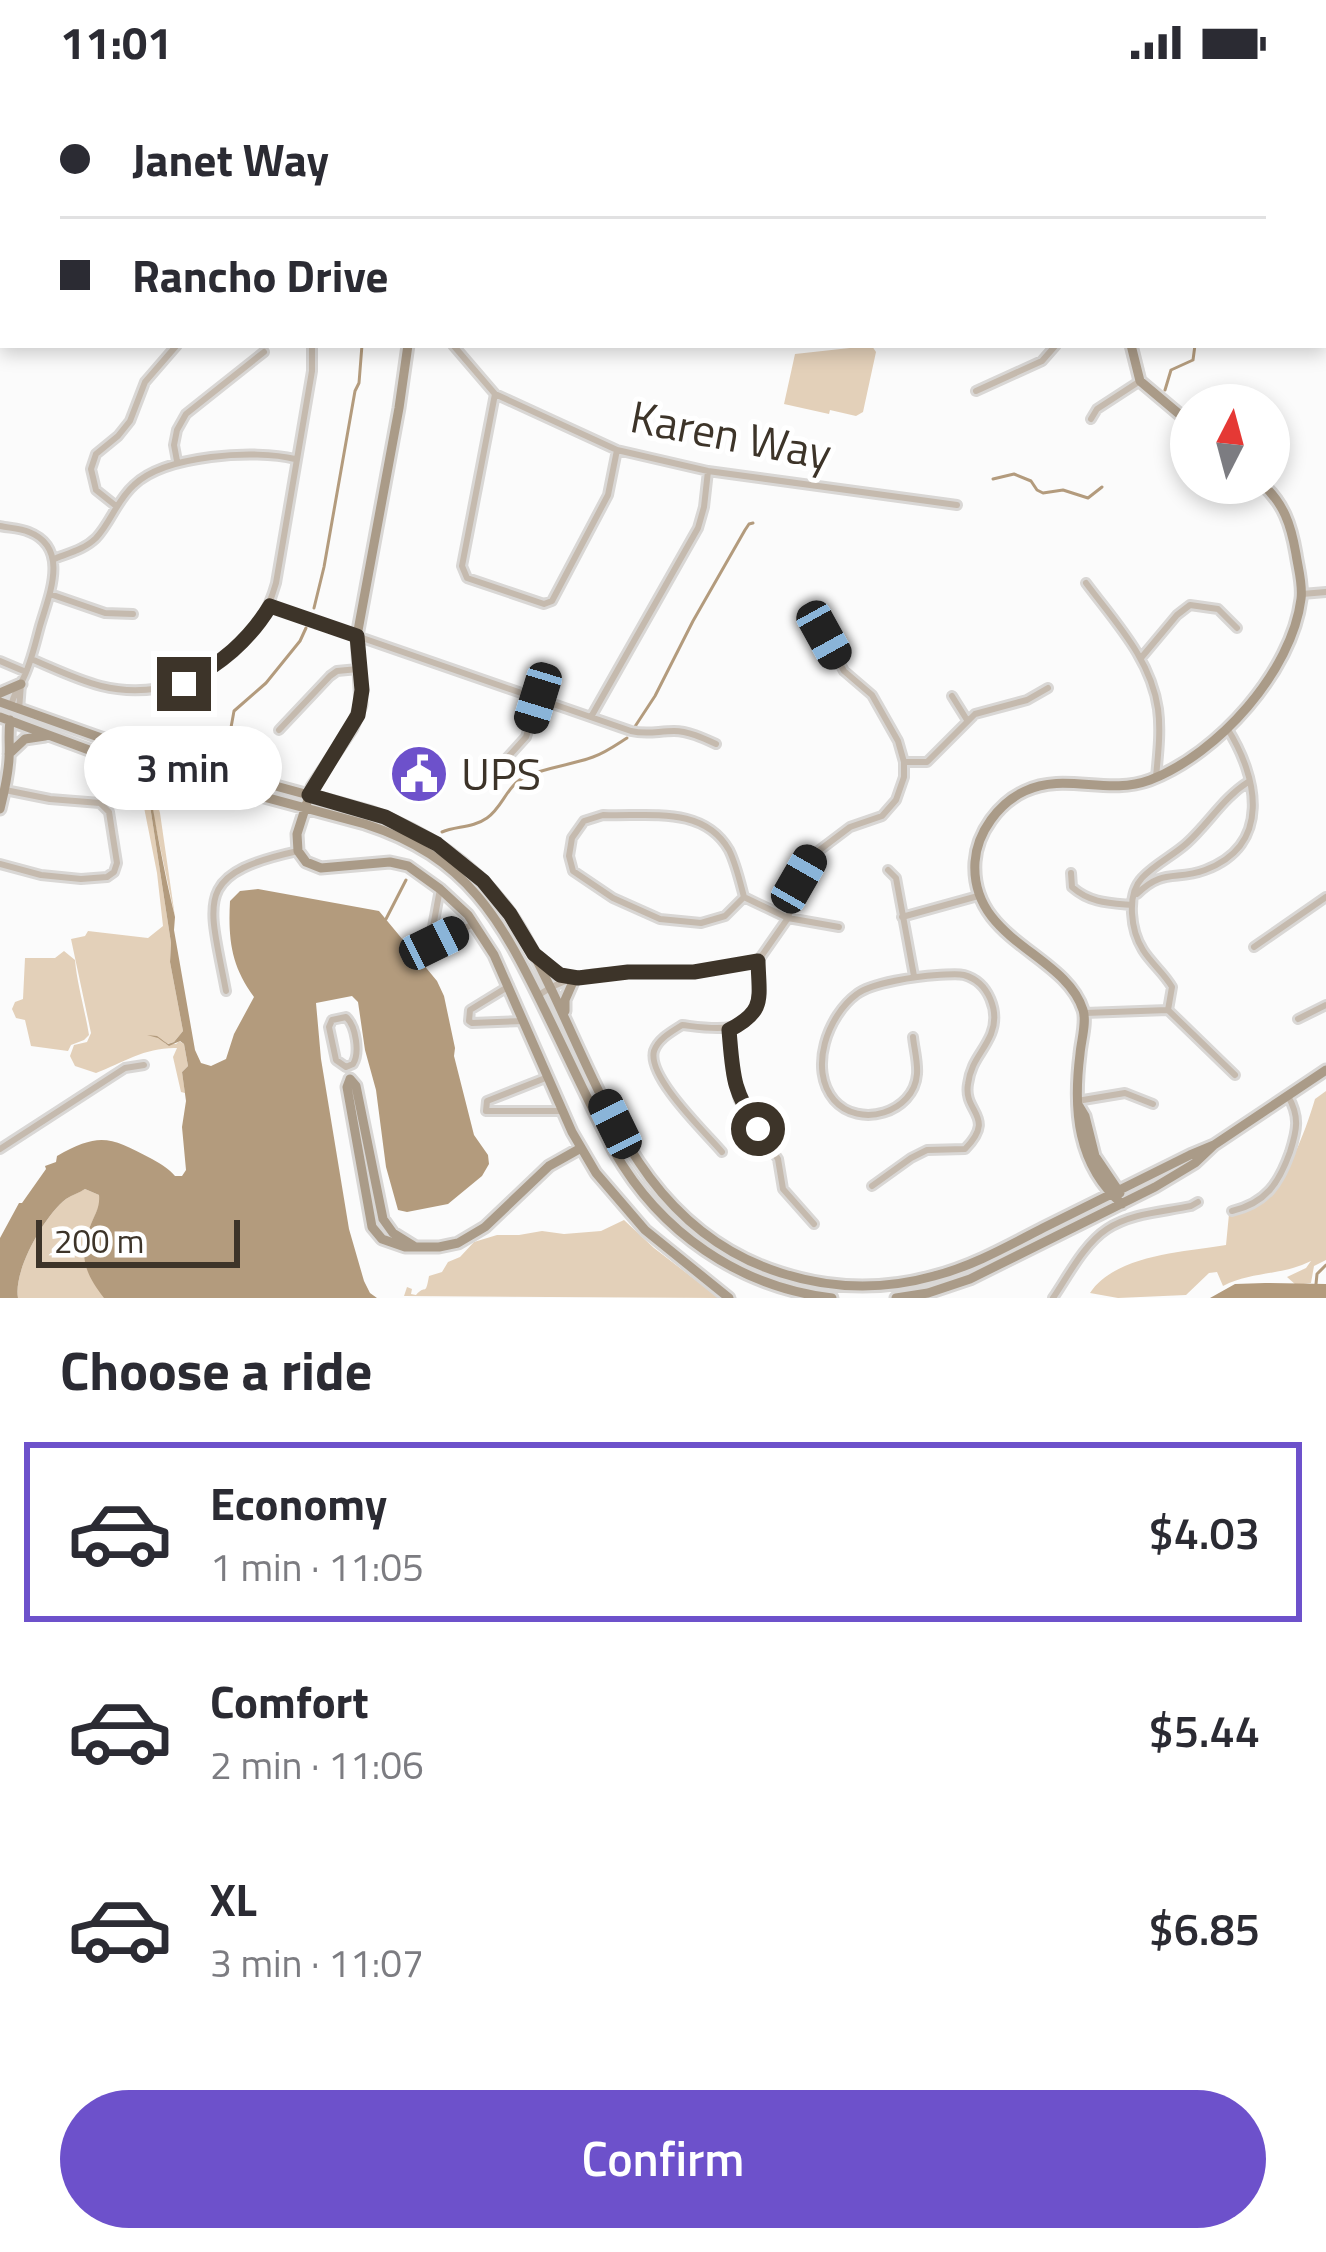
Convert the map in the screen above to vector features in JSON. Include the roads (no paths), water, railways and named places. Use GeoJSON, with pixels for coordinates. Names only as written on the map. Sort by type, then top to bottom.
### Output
{"type":"FeatureCollection","features":[{"type":"Feature","properties":{"kind":"main road"},"geometry":{"type":"LineString","coordinates":[[408,348],[357,636],[362,700],[357,720],[309,795],[297,837],[298,851],[306,862],[321,868],[399,863],[440,889],[474,923],[509,986],[581,1148],[607,1187],[645,1230],[729,1298]]}},
{"type":"Feature","properties":{"kind":"main road"},"geometry":{"type":"LineString","coordinates":[[1131,348],[1140,381],[1170,406]]}},
{"type":"Feature","properties":{"kind":"main road"},"geometry":{"type":"LineString","coordinates":[[1115,1192],[1095,1170],[1080,1138],[1077,1101],[1085,1013],[1072,988],[1004,931],[978,896],[975,860],[993,816],[1022,792],[1052,783],[1117,788],[1156,777],[1227,728],[1261,692],[1293,639],[1302,594],[1291,522],[1279,504]]}},
{"type":"Feature","properties":{"kind":"main road"},"geometry":{"type":"LineString","coordinates":[[0,809],[8,703],[21,684]]}},
{"type":"Feature","properties":{"kind":"main road"},"geometry":{"type":"LineString","coordinates":[[8,703],[107,740],[385,817],[437,844],[472,871],[510,914],[622,1137],[653,1186],[707,1236],[772,1270],[843,1285],[916,1281],[971,1263],[1214,1145]]}},
{"type":"Feature","properties":{"kind":"main road"},"geometry":{"type":"LineString","coordinates":[[7,722],[380,829],[443,864],[476,893],[511,940],[614,1151],[638,1189],[702,1249],[740,1272],[781,1288],[832,1298]]}},
{"type":"Feature","properties":{"kind":"main road"},"geometry":{"type":"LineString","coordinates":[[6,749],[26,739],[54,738]]}},
{"type":"Feature","properties":{"kind":"main road"},"geometry":{"type":"LineString","coordinates":[[534,954],[551,970],[573,980],[564,1017]]}},
{"type":"Feature","properties":{"kind":"main road"},"geometry":{"type":"LineString","coordinates":[[896,1298],[970,1279],[1122,1204],[1180,1172],[1326,1070]]}},
{"type":"Feature","properties":{"kind":"main road"},"geometry":{"type":"LineString","coordinates":[[350,1079],[346,1087],[372,1227],[386,1241],[404,1247],[445,1246],[474,1235],[549,1166],[581,1148]]}},
{"type":"Feature","properties":{"kind":"main road"},"geometry":{"type":"LineString","coordinates":[[1077,1101],[1095,1156],[1122,1204]]}},
{"type":"Feature","properties":{"kind":"main road"},"geometry":{"type":"LineString","coordinates":[[1075,1213],[1094,1193],[1095,1170]]}},
{"type":"Feature","properties":{"kind":"street"},"geometry":{"type":"LineString","coordinates":[[116,506],[96,490],[91,470],[96,454],[130,421],[145,382],[174,348]]}},
{"type":"Feature","properties":{"kind":"street"},"geometry":{"type":"LineString","coordinates":[[31,659],[99,686],[152,690],[184,684],[237,650],[270,606],[276,583],[312,348]]}},
{"type":"Feature","properties":{"kind":"street","name":"Karen Way"},"geometry":{"type":"LineString","coordinates":[[456,348],[495,394],[616,450],[708,472],[957,506]]}},
{"type":"Feature","properties":{"kind":"street"},"geometry":{"type":"LineString","coordinates":[[976,391],[1042,361],[1053,348]]}},
{"type":"Feature","properties":{"kind":"street"},"geometry":{"type":"LineString","coordinates":[[177,461],[174,445],[185,414],[264,352]]}},
{"type":"Feature","properties":{"kind":"street"},"geometry":{"type":"LineString","coordinates":[[1091,419],[1097,409],[1140,381]]}},
{"type":"Feature","properties":{"kind":"street"},"geometry":{"type":"LineString","coordinates":[[495,394],[462,566],[467,578],[544,604],[552,601],[608,495],[616,450]]}},
{"type":"Feature","properties":{"kind":"street"},"geometry":{"type":"LineString","coordinates":[[54,559],[96,538],[135,483],[177,461],[260,455],[296,459]]}},
{"type":"Feature","properties":{"kind":"street"},"geometry":{"type":"LineString","coordinates":[[591,717],[698,528],[708,472]]}},
{"type":"Feature","properties":{"kind":"street"},"geometry":{"type":"LineString","coordinates":[[0,526],[36,536],[54,559],[50,594],[31,659],[8,703]]}},
{"type":"Feature","properties":{"kind":"street"},"geometry":{"type":"LineString","coordinates":[[1086,583],[1148,672],[1158,709],[1156,777]]}},
{"type":"Feature","properties":{"kind":"street"},"geometry":{"type":"LineString","coordinates":[[1302,594],[1326,592]]}},
{"type":"Feature","properties":{"kind":"street"},"geometry":{"type":"LineString","coordinates":[[50,594],[105,613],[133,614]]}},
{"type":"Feature","properties":{"kind":"street"},"geometry":{"type":"LineString","coordinates":[[1141,658],[1190,605],[1218,609],[1237,628]]}},
{"type":"Feature","properties":{"kind":"street"},"geometry":{"type":"LineString","coordinates":[[270,606],[643,734],[673,731],[716,744]]}},
{"type":"Feature","properties":{"kind":"street"},"geometry":{"type":"LineString","coordinates":[[722,1152],[658,1077],[653,1057],[656,1045],[682,1025],[729,1030],[748,1020],[759,1003],[758,961],[788,918],[799,879],[813,855],[850,827],[882,816],[896,800],[904,777],[898,741],[872,694],[844,671],[824,635]]}},
{"type":"Feature","properties":{"kind":"street"},"geometry":{"type":"LineString","coordinates":[[0,662],[26,672]]}},
{"type":"Feature","properties":{"kind":"street"},"geometry":{"type":"LineString","coordinates":[[279,730],[330,676],[360,669]]}},
{"type":"Feature","properties":{"kind":"street"},"geometry":{"type":"LineString","coordinates":[[904,762],[927,762],[967,720],[1048,688]]}},
{"type":"Feature","properties":{"kind":"street"},"geometry":{"type":"LineString","coordinates":[[952,696],[967,720]]}},
{"type":"Feature","properties":{"kind":"street"},"geometry":{"type":"LineString","coordinates":[[507,758],[526,737],[538,698]]}},
{"type":"Feature","properties":{"kind":"street"},"geometry":{"type":"LineString","coordinates":[[1071,873],[1072,887],[1080,894],[1099,902],[1133,901],[1152,880],[1207,870],[1229,858],[1253,821],[1241,751],[1227,728]]}},
{"type":"Feature","properties":{"kind":"street"},"geometry":{"type":"LineString","coordinates":[[1168,1010],[1172,987],[1142,948],[1133,901],[1142,877],[1190,840],[1248,782]]}},
{"type":"Feature","properties":{"kind":"street"},"geometry":{"type":"LineString","coordinates":[[0,865],[50,876],[91,878],[110,875],[117,863],[111,818],[100,803],[5,790]]}},
{"type":"Feature","properties":{"kind":"street"},"geometry":{"type":"LineString","coordinates":[[744,897],[725,916],[701,923],[660,919],[614,898],[573,871],[572,838],[584,821],[603,815],[686,816],[713,830],[730,852],[744,897],[788,918],[839,927]]}},
{"type":"Feature","properties":{"kind":"street"},"geometry":{"type":"LineString","coordinates":[[226,991],[212,916],[218,889],[246,865],[298,851]]}},
{"type":"Feature","properties":{"kind":"street"},"geometry":{"type":"LineString","coordinates":[[889,871],[896,878],[914,976]]}},
{"type":"Feature","properties":{"kind":"street"},"geometry":{"type":"LineString","coordinates":[[440,889],[430,943],[474,923]]}},
{"type":"Feature","properties":{"kind":"street"},"geometry":{"type":"LineString","coordinates":[[902,917],[978,896]]}},
{"type":"Feature","properties":{"kind":"street"},"geometry":{"type":"LineString","coordinates":[[1254,947],[1326,897]]}},
{"type":"Feature","properties":{"kind":"street"},"geometry":{"type":"LineString","coordinates":[[538,996],[573,980],[628,972],[694,972],[758,961]]}},
{"type":"Feature","properties":{"kind":"street"},"geometry":{"type":"LineString","coordinates":[[872,1186],[927,1150],[965,1149],[978,1136],[979,1122],[966,1088],[975,1058],[991,1035],[995,1010],[982,985],[963,974],[914,976],[858,992],[829,1027],[821,1063],[827,1090],[837,1104],[856,1115],[886,1114],[908,1096],[918,1076],[913,1037]]}},
{"type":"Feature","properties":{"kind":"street"},"geometry":{"type":"LineString","coordinates":[[509,986],[470,1010],[469,1021],[524,1021]]}},
{"type":"Feature","properties":{"kind":"street"},"geometry":{"type":"LineString","coordinates":[[1298,1019],[1326,1006]]}},
{"type":"Feature","properties":{"kind":"street"},"geometry":{"type":"LineString","coordinates":[[1085,1013],[1168,1010],[1235,1075]]}},
{"type":"Feature","properties":{"kind":"street"},"geometry":{"type":"LineString","coordinates":[[346,1017],[351,1022],[357,1057],[348,1067],[335,1058],[329,1027],[334,1018],[346,1017]]}},
{"type":"Feature","properties":{"kind":"street"},"geometry":{"type":"LineString","coordinates":[[729,1030],[739,1100],[778,1159],[787,1195],[814,1224]]}},
{"type":"Feature","properties":{"kind":"street"},"geometry":{"type":"LineString","coordinates":[[0,1149],[125,1068],[144,1065]]}},
{"type":"Feature","properties":{"kind":"street"},"geometry":{"type":"LineString","coordinates":[[348,1067],[350,1079]]}},
{"type":"Feature","properties":{"kind":"street"},"geometry":{"type":"LineString","coordinates":[[548,1077],[486,1101],[487,1112],[563,1111]]}},
{"type":"Feature","properties":{"kind":"street"},"geometry":{"type":"LineString","coordinates":[[1077,1101],[1125,1093],[1154,1103]]}},
{"type":"Feature","properties":{"kind":"street"},"geometry":{"type":"LineString","coordinates":[[1232,1211],[1262,1199],[1282,1175],[1298,1122],[1288,1096]]}},
{"type":"Feature","properties":{"kind":"street"},"geometry":{"type":"LineString","coordinates":[[1053,1298],[1109,1227],[1198,1202]]}},
{"type":"Feature","properties":{"kind":"waterway"},"geometry":{"type":"LineString","coordinates":[[314,608],[359,383],[362,348]]}},
{"type":"Feature","properties":{"kind":"waterway"},"geometry":{"type":"LineString","coordinates":[[1165,390],[1171,370],[1193,360],[1195,348]]}},
{"type":"Feature","properties":{"kind":"waterway"},"geometry":{"type":"LineString","coordinates":[[993,479],[1014,474],[1043,493],[1063,490],[1088,498],[1102,487]]}},
{"type":"Feature","properties":{"kind":"waterway"},"geometry":{"type":"LineString","coordinates":[[634,728],[753,523]]}},
{"type":"Feature","properties":{"kind":"waterway"},"geometry":{"type":"LineString","coordinates":[[195,751],[222,756],[234,711],[266,683],[306,628]]}},
{"type":"Feature","properties":{"kind":"waterway"},"geometry":{"type":"LineString","coordinates":[[442,832],[487,818],[527,776],[597,755],[627,738]]}},
{"type":"Feature","properties":{"kind":"waterway"},"geometry":{"type":"LineString","coordinates":[[386,919],[406,880]]}},
{"type":"Feature","properties":{"kind":"waterway"},"geometry":{"type":"LineString","coordinates":[[1316,1284],[1317,1274],[1326,1265]]}},
{"type":"Feature","properties":{"kind":"place","name":"UPS"},"geometry":{"type":"Point","coordinates":[419,774]}}]}
